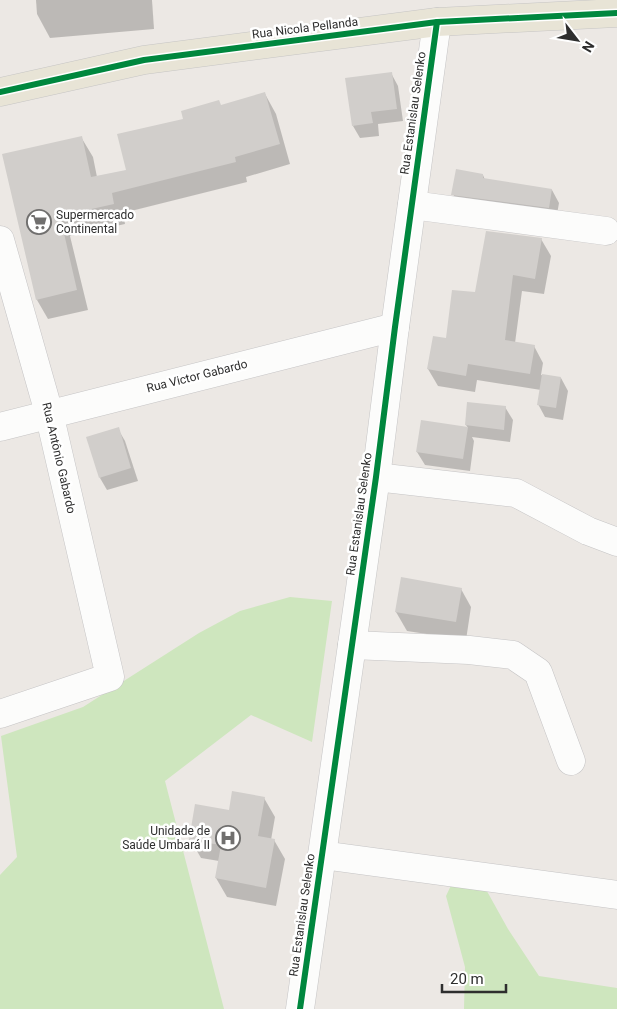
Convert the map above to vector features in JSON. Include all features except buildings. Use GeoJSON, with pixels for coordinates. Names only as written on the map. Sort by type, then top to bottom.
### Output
{"type":"FeatureCollection","features":[{"type":"Feature","properties":{"kind":"main road","name":"Rua Nicola Pellanda"},"geometry":{"type":"LineString","coordinates":[[0,92],[144,60],[437,22],[565,8],[617,13]]}},
{"type":"Feature","properties":{"kind":"street","name":"Rua Estanislau Selenko"},"geometry":{"type":"LineString","coordinates":[[300,1009],[376,477],[394,327],[437,22]]}},
{"type":"Feature","properties":{"kind":"street"},"geometry":{"type":"LineString","coordinates":[[412,205],[606,231]]}},
{"type":"Feature","properties":{"kind":"street","name":"Rua Antônio Gabardo"},"geometry":{"type":"LineString","coordinates":[[0,240],[49,413],[110,677],[0,714]]}},
{"type":"Feature","properties":{"kind":"street","name":"Rua Victor Gabardo"},"geometry":{"type":"LineString","coordinates":[[0,427],[49,413],[394,327]]}},
{"type":"Feature","properties":{"kind":"street"},"geometry":{"type":"LineString","coordinates":[[376,477],[516,493],[588,531],[617,542]]}},
{"type":"Feature","properties":{"kind":"street"},"geometry":{"type":"LineString","coordinates":[[352,645],[469,650],[513,656],[538,672],[571,761]]}},
{"type":"Feature","properties":{"kind":"street"},"geometry":{"type":"LineString","coordinates":[[322,855],[617,895]]}},
{"type":"Feature","properties":{"kind":"green space"},"geometry":{"type":"Polygon","coordinates":[[[290,597],[332,601],[312,742],[251,715],[165,781],[224,1009],[0,1009],[0,875],[17,857],[1,736],[83,707],[199,633],[240,611],[290,597]]]}},
{"type":"Feature","properties":{"kind":"green space"},"geometry":{"type":"Polygon","coordinates":[[[454,879],[483,884],[508,929],[539,976],[617,988],[617,1009],[464,1009],[465,967],[446,896],[454,879]]]}},
{"type":"Feature","properties":{"kind":"cycle path"},"geometry":{"type":"LineString","coordinates":[[0,92],[144,60],[437,22],[617,13]]}},
{"type":"Feature","properties":{"kind":"cycle path"},"geometry":{"type":"LineString","coordinates":[[300,1009],[376,477],[437,22]]}},
{"type":"Feature","properties":{"kind":"place","name":"Supermercado Continental"},"geometry":{"type":"Point","coordinates":[39,222]}},
{"type":"Feature","properties":{"kind":"place","name":"Unidade de Saúde Umbará II"},"geometry":{"type":"Point","coordinates":[228,838]}}]}
